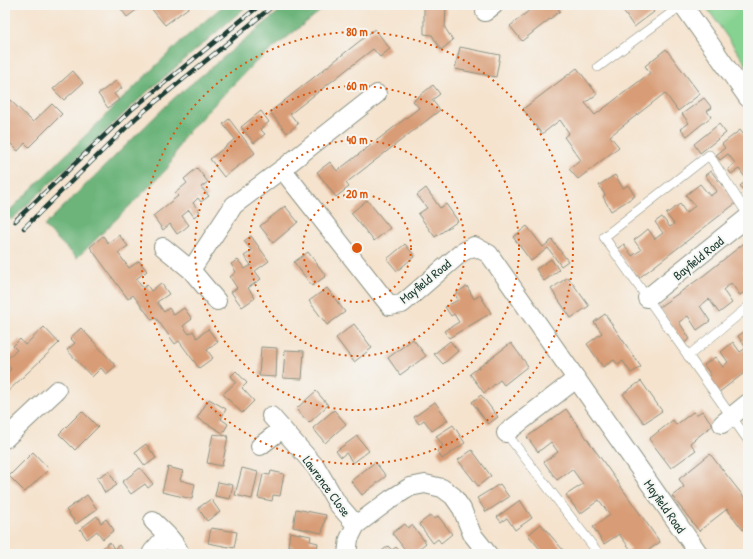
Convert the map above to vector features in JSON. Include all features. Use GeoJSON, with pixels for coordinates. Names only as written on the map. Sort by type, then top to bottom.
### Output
{"type":"FeatureCollection","features":[{"type":"Feature","properties":{"kind":"street"},"geometry":{"type":"LineString","coordinates":[[683,5],[748,98]]}},
{"type":"Feature","properties":{"kind":"street"},"geometry":{"type":"LineString","coordinates":[[191,270],[234,205],[282,170],[376,94]]}},
{"type":"Feature","properties":{"kind":"street","name":"Mayfield Road"},"geometry":{"type":"LineString","coordinates":[[282,170],[390,306],[402,304],[461,252],[474,246],[489,254],[699,554]]}},
{"type":"Feature","properties":{"kind":"street","name":"Bayfield Road"},"geometry":{"type":"LineString","coordinates":[[647,298],[748,216]]}},
{"type":"Feature","properties":{"kind":"street"},"geometry":{"type":"LineString","coordinates":[[164,247],[191,270],[217,301]]}},
{"type":"Feature","properties":{"kind":"street"},"geometry":{"type":"LineString","coordinates":[[506,432],[576,379]]}},
{"type":"Feature","properties":{"kind":"street"},"geometry":{"type":"LineString","coordinates":[[5,439],[57,390]]}},
{"type":"Feature","properties":{"kind":"street"},"geometry":{"type":"LineString","coordinates":[[727,420],[748,403]]}},
{"type":"Feature","properties":{"kind":"street","name":"Lawrence Close"},"geometry":{"type":"LineString","coordinates":[[260,446],[276,423],[316,467],[337,503],[356,525]]}},
{"type":"Feature","properties":{"kind":"street"},"geometry":{"type":"LineString","coordinates":[[347,554],[349,539],[356,525],[410,487],[425,484],[442,488],[453,496],[462,509],[472,534],[488,554]]}},
{"type":"Feature","properties":{"kind":"street"},"geometry":{"type":"LineString","coordinates":[[153,521],[167,535],[180,554]]}},
{"type":"Feature","properties":{"kind":"street"},"geometry":{"type":"LineString","coordinates":[[152,552],[167,535]]}},
{"type":"Feature","properties":{"kind":"lane"},"geometry":{"type":"LineString","coordinates":[[598,67],[683,5]]}},
{"type":"Feature","properties":{"kind":"lane"},"geometry":{"type":"LineString","coordinates":[[748,216],[709,156],[604,237],[688,356],[727,420],[748,440]]}},
{"type":"Feature","properties":{"kind":"lane"},"geometry":{"type":"LineString","coordinates":[[688,356],[748,307]]}},
{"type":"Feature","properties":{"kind":"lane"},"geometry":{"type":"LineString","coordinates":[[506,432],[599,554]]}},
{"type":"Feature","properties":{"kind":"green space"},"geometry":{"type":"Polygon","coordinates":[[[224,5],[248,5],[147,92],[11,220],[7,213],[179,43],[224,5]]]}},
{"type":"Feature","properties":{"kind":"green space"},"geometry":{"type":"Polygon","coordinates":[[[287,5],[328,5],[252,65],[184,136],[167,169],[77,258],[44,226],[173,99],[287,5]]]}},
{"type":"Feature","properties":{"kind":"green space"},"geometry":{"type":"Polygon","coordinates":[[[705,5],[748,5],[748,67],[705,5]]]}},
{"type":"Feature","properties":{"kind":"building"},"geometry":{"type":"Polygon","coordinates":[[[118,5],[143,5],[127,17],[118,5]]]}},
{"type":"Feature","properties":{"kind":"building"},"geometry":{"type":"Polygon","coordinates":[[[192,5],[165,25],[149,6],[192,5]]]}},
{"type":"Feature","properties":{"kind":"building"},"geometry":{"type":"Polygon","coordinates":[[[424,5],[446,5],[445,28],[453,40],[441,50],[432,35],[424,34],[424,5]]]}},
{"type":"Feature","properties":{"kind":"building"},"geometry":{"type":"Polygon","coordinates":[[[536,5],[555,5],[560,11],[522,41],[510,26],[536,5]]]}},
{"type":"Feature","properties":{"kind":"building"},"geometry":{"type":"Polygon","coordinates":[[[619,5],[649,5],[654,12],[634,27],[619,5]]]}},
{"type":"Feature","properties":{"kind":"building"},"geometry":{"type":"Polygon","coordinates":[[[375,29],[390,49],[380,57],[373,49],[290,114],[298,124],[287,133],[270,112],[375,29]]]}},
{"type":"Feature","properties":{"kind":"building"},"geometry":{"type":"Polygon","coordinates":[[[460,47],[500,55],[496,77],[455,69],[460,47]]]}},
{"type":"Feature","properties":{"kind":"building"},"geometry":{"type":"Polygon","coordinates":[[[666,49],[700,94],[678,111],[665,93],[610,136],[619,147],[578,179],[569,169],[581,160],[564,137],[569,133],[560,120],[542,134],[523,109],[577,68],[597,94],[585,103],[595,115],[650,73],[645,66],[666,49]]]}},
{"type":"Feature","properties":{"kind":"building"},"geometry":{"type":"Polygon","coordinates":[[[73,71],[83,83],[64,100],[53,89],[73,71]]]}},
{"type":"Feature","properties":{"kind":"building"},"geometry":{"type":"Polygon","coordinates":[[[116,81],[122,88],[114,94],[119,100],[108,108],[98,94],[116,81]]]}},
{"type":"Feature","properties":{"kind":"building"},"geometry":{"type":"Polygon","coordinates":[[[433,85],[440,94],[432,100],[440,110],[346,183],[349,187],[336,197],[317,172],[330,162],[337,171],[419,108],[413,101],[433,85]]]}},
{"type":"Feature","properties":{"kind":"building"},"geometry":{"type":"Polygon","coordinates":[[[704,98],[712,108],[707,111],[711,117],[687,136],[681,129],[689,123],[682,114],[704,98]]]}},
{"type":"Feature","properties":{"kind":"building"},"geometry":{"type":"Polygon","coordinates":[[[10,100],[33,122],[52,104],[62,114],[29,147],[25,143],[18,151],[5,138],[5,105],[10,100]]]}},
{"type":"Feature","properties":{"kind":"building"},"geometry":{"type":"Polygon","coordinates":[[[261,111],[269,122],[260,129],[265,134],[254,143],[241,127],[261,111]]]}},
{"type":"Feature","properties":{"kind":"building"},"geometry":{"type":"Polygon","coordinates":[[[229,119],[255,153],[224,177],[210,159],[235,139],[223,124],[229,119]]]}},
{"type":"Feature","properties":{"kind":"building"},"geometry":{"type":"Polygon","coordinates":[[[719,124],[726,133],[700,153],[694,144],[719,124]]]}},
{"type":"Feature","properties":{"kind":"building"},"geometry":{"type":"Polygon","coordinates":[[[740,130],[748,140],[748,187],[744,191],[740,186],[747,180],[739,169],[731,174],[728,169],[735,163],[728,154],[720,160],[716,155],[725,148],[722,144],[740,130]]]}},
{"type":"Feature","properties":{"kind":"building"},"geometry":{"type":"Polygon","coordinates":[[[197,168],[208,182],[201,187],[209,196],[201,202],[198,198],[193,203],[200,212],[194,217],[189,210],[182,216],[189,225],[183,230],[177,234],[170,224],[163,230],[153,216],[178,196],[175,193],[187,183],[184,179],[197,168]]]}},
{"type":"Feature","properties":{"kind":"building"},"geometry":{"type":"Polygon","coordinates":[[[711,171],[736,203],[639,278],[617,249],[624,244],[632,256],[641,250],[634,240],[648,229],[655,239],[663,233],[655,222],[662,217],[670,227],[674,224],[666,214],[680,204],[686,213],[695,206],[686,195],[700,184],[710,196],[717,191],[705,175],[711,171]]]}},
{"type":"Feature","properties":{"kind":"building"},"geometry":{"type":"Polygon","coordinates":[[[615,175],[623,188],[628,185],[635,196],[611,211],[603,197],[605,195],[599,185],[615,175]]]}},
{"type":"Feature","properties":{"kind":"building"},"geometry":{"type":"Polygon","coordinates":[[[426,188],[440,208],[446,204],[458,221],[435,237],[418,214],[427,208],[417,195],[426,188]]]}},
{"type":"Feature","properties":{"kind":"building"},"geometry":{"type":"Polygon","coordinates":[[[367,200],[390,228],[374,241],[351,213],[367,200]]]}},
{"type":"Feature","properties":{"kind":"building"},"geometry":{"type":"Polygon","coordinates":[[[285,206],[298,222],[273,243],[260,226],[285,206]]]}},
{"type":"Feature","properties":{"kind":"building"},"geometry":{"type":"Polygon","coordinates":[[[527,226],[543,247],[552,240],[568,261],[561,266],[548,248],[531,261],[513,237],[527,226]]]}},
{"type":"Feature","properties":{"kind":"building"},"geometry":{"type":"Polygon","coordinates":[[[119,235],[128,246],[118,253],[129,268],[139,261],[147,271],[136,279],[143,288],[147,285],[151,291],[161,283],[169,294],[157,302],[164,312],[169,308],[174,315],[184,308],[192,319],[183,326],[189,334],[193,331],[197,338],[208,329],[218,342],[207,350],[213,358],[199,368],[179,341],[175,344],[156,318],[152,320],[133,295],[128,299],[90,247],[103,236],[108,243],[119,235]]]}},
{"type":"Feature","properties":{"kind":"building"},"geometry":{"type":"Polygon","coordinates":[[[251,236],[269,261],[255,271],[261,279],[248,288],[255,298],[242,307],[231,292],[237,288],[230,277],[236,272],[231,264],[238,260],[245,269],[251,265],[244,256],[252,251],[244,241],[251,236]]]}},
{"type":"Feature","properties":{"kind":"building"},"geometry":{"type":"Polygon","coordinates":[[[748,240],[748,267],[743,271],[748,278],[748,290],[740,295],[731,283],[723,290],[732,303],[719,313],[709,299],[700,306],[710,321],[697,330],[688,316],[679,322],[690,339],[684,343],[659,307],[703,276],[748,240]]]}},
{"type":"Feature","properties":{"kind":"building"},"geometry":{"type":"Polygon","coordinates":[[[405,244],[415,256],[397,271],[387,259],[405,244]]]}},
{"type":"Feature","properties":{"kind":"building"},"geometry":{"type":"Polygon","coordinates":[[[308,252],[326,276],[312,286],[294,262],[308,252]]]}},
{"type":"Feature","properties":{"kind":"building"},"geometry":{"type":"Polygon","coordinates":[[[551,259],[559,270],[544,281],[536,269],[551,259]]]}},
{"type":"Feature","properties":{"kind":"building"},"geometry":{"type":"Polygon","coordinates":[[[568,277],[589,306],[571,318],[551,289],[568,277]]]}},
{"type":"Feature","properties":{"kind":"building"},"geometry":{"type":"Polygon","coordinates":[[[467,286],[474,299],[480,295],[491,313],[449,338],[444,331],[459,322],[454,314],[451,316],[445,307],[458,300],[455,294],[467,286]]]}},
{"type":"Feature","properties":{"kind":"building"},"geometry":{"type":"Polygon","coordinates":[[[327,288],[345,312],[327,325],[309,301],[327,288]]]}},
{"type":"Feature","properties":{"kind":"building"},"geometry":{"type":"Polygon","coordinates":[[[605,314],[641,367],[631,373],[623,361],[618,365],[614,360],[603,367],[587,344],[602,333],[594,322],[605,314]]]}},
{"type":"Feature","properties":{"kind":"building"},"geometry":{"type":"Polygon","coordinates":[[[354,324],[372,348],[354,362],[336,338],[354,324]]]}},
{"type":"Feature","properties":{"kind":"building"},"geometry":{"type":"Polygon","coordinates":[[[44,327],[59,343],[5,394],[5,375],[11,369],[5,361],[17,350],[13,346],[20,339],[25,345],[44,327]]]}},
{"type":"Feature","properties":{"kind":"building"},"geometry":{"type":"Polygon","coordinates":[[[81,328],[116,366],[106,374],[101,368],[92,377],[67,350],[75,343],[70,338],[81,328]]]}},
{"type":"Feature","properties":{"kind":"building"},"geometry":{"type":"Polygon","coordinates":[[[748,329],[748,370],[718,393],[707,378],[711,375],[704,365],[715,357],[723,367],[728,362],[721,352],[733,342],[740,352],[746,348],[738,336],[748,329]]]}},
{"type":"Feature","properties":{"kind":"building"},"geometry":{"type":"Polygon","coordinates":[[[413,339],[426,356],[400,375],[388,358],[413,339]]]}},
{"type":"Feature","properties":{"kind":"building"},"geometry":{"type":"Polygon","coordinates":[[[450,341],[458,351],[443,364],[434,354],[450,341]]]}},
{"type":"Feature","properties":{"kind":"building"},"geometry":{"type":"Polygon","coordinates":[[[511,343],[528,366],[504,385],[500,380],[484,393],[470,374],[511,343]]]}},
{"type":"Feature","properties":{"kind":"building"},"geometry":{"type":"Polygon","coordinates":[[[261,347],[277,348],[276,377],[259,376],[261,347]]]}},
{"type":"Feature","properties":{"kind":"building"},"geometry":{"type":"Polygon","coordinates":[[[285,350],[304,351],[302,379],[283,378],[285,350]]]}},
{"type":"Feature","properties":{"kind":"building"},"geometry":{"type":"Polygon","coordinates":[[[236,371],[247,383],[242,388],[254,401],[242,413],[223,394],[236,382],[231,376],[236,371]]]}},
{"type":"Feature","properties":{"kind":"building"},"geometry":{"type":"Polygon","coordinates":[[[641,381],[662,411],[644,423],[623,394],[641,381]]]}},
{"type":"Feature","properties":{"kind":"building"},"geometry":{"type":"Polygon","coordinates":[[[316,391],[328,405],[309,423],[296,409],[316,391]]]}},
{"type":"Feature","properties":{"kind":"building"},"geometry":{"type":"Polygon","coordinates":[[[481,395],[498,417],[488,424],[472,402],[481,395]]]}},
{"type":"Feature","properties":{"kind":"building"},"geometry":{"type":"Polygon","coordinates":[[[209,399],[226,409],[221,419],[228,424],[223,433],[197,418],[209,399]]]}},
{"type":"Feature","properties":{"kind":"building"},"geometry":{"type":"Polygon","coordinates":[[[435,402],[448,420],[432,431],[424,420],[419,424],[414,417],[435,402]]]}},
{"type":"Feature","properties":{"kind":"building"},"geometry":{"type":"Polygon","coordinates":[[[566,409],[660,542],[643,554],[626,554],[631,550],[619,534],[604,544],[593,527],[610,515],[599,500],[580,514],[566,495],[583,484],[572,469],[557,480],[544,462],[558,452],[551,442],[538,452],[527,437],[566,409]]]}},
{"type":"Feature","properties":{"kind":"building"},"geometry":{"type":"Polygon","coordinates":[[[334,410],[346,424],[325,443],[313,428],[334,410]]]}},
{"type":"Feature","properties":{"kind":"building"},"geometry":{"type":"Polygon","coordinates":[[[82,411],[98,427],[75,450],[59,434],[82,411]]]}},
{"type":"Feature","properties":{"kind":"building"},"geometry":{"type":"Polygon","coordinates":[[[702,411],[713,425],[690,443],[696,450],[671,468],[649,439],[673,420],[676,425],[693,412],[696,415],[702,411]]]}},
{"type":"Feature","properties":{"kind":"building"},"geometry":{"type":"Polygon","coordinates":[[[453,425],[465,443],[442,459],[437,451],[443,446],[436,436],[453,425]]]}},
{"type":"Feature","properties":{"kind":"building"},"geometry":{"type":"Polygon","coordinates":[[[213,434],[228,436],[222,466],[207,463],[213,434]]]}},
{"type":"Feature","properties":{"kind":"building"},"geometry":{"type":"Polygon","coordinates":[[[357,436],[369,451],[353,463],[346,453],[341,457],[336,451],[357,436]]]}},
{"type":"Feature","properties":{"kind":"building"},"geometry":{"type":"Polygon","coordinates":[[[146,444],[156,458],[145,466],[135,452],[146,444]]]}},
{"type":"Feature","properties":{"kind":"building"},"geometry":{"type":"Polygon","coordinates":[[[472,450],[491,476],[478,486],[458,460],[472,450]]]}},
{"type":"Feature","properties":{"kind":"building"},"geometry":{"type":"Polygon","coordinates":[[[33,452],[49,469],[25,492],[9,476],[33,452]]]}},
{"type":"Feature","properties":{"kind":"building"},"geometry":{"type":"Polygon","coordinates":[[[710,454],[748,502],[748,526],[743,530],[727,509],[699,531],[672,496],[684,487],[679,479],[710,454]]]}},
{"type":"Feature","properties":{"kind":"building"},"geometry":{"type":"Polygon","coordinates":[[[375,462],[386,476],[362,495],[351,481],[375,462]]]}},
{"type":"Feature","properties":{"kind":"building"},"geometry":{"type":"Polygon","coordinates":[[[168,467],[183,471],[180,480],[195,484],[192,499],[162,492],[168,467]]]}},
{"type":"Feature","properties":{"kind":"building"},"geometry":{"type":"Polygon","coordinates":[[[140,468],[153,484],[148,488],[145,484],[131,494],[122,482],[140,468]]]}},
{"type":"Feature","properties":{"kind":"building"},"geometry":{"type":"Polygon","coordinates":[[[242,468],[258,472],[252,499],[235,495],[242,468]]]}},
{"type":"Feature","properties":{"kind":"building"},"geometry":{"type":"Polygon","coordinates":[[[109,471],[117,485],[105,493],[97,478],[109,471]]]}},
{"type":"Feature","properties":{"kind":"building"},"geometry":{"type":"Polygon","coordinates":[[[271,471],[284,474],[280,496],[273,495],[272,501],[258,498],[263,474],[270,475],[271,471]]]}},
{"type":"Feature","properties":{"kind":"building"},"geometry":{"type":"Polygon","coordinates":[[[218,482],[233,485],[230,499],[215,496],[218,482]]]}},
{"type":"Feature","properties":{"kind":"building"},"geometry":{"type":"Polygon","coordinates":[[[500,484],[509,497],[486,512],[477,498],[500,484]]]}},
{"type":"Feature","properties":{"kind":"building"},"geometry":{"type":"Polygon","coordinates":[[[87,495],[97,509],[76,524],[66,510],[87,495]]]}},
{"type":"Feature","properties":{"kind":"building"},"geometry":{"type":"Polygon","coordinates":[[[211,499],[220,512],[207,521],[198,508],[211,499]]]}},
{"type":"Feature","properties":{"kind":"building"},"geometry":{"type":"Polygon","coordinates":[[[520,500],[532,518],[515,530],[507,518],[501,522],[497,517],[520,500]]]}},
{"type":"Feature","properties":{"kind":"building"},"geometry":{"type":"Polygon","coordinates":[[[296,509],[326,515],[322,533],[293,527],[296,509]]]}},
{"type":"Feature","properties":{"kind":"building"},"geometry":{"type":"Polygon","coordinates":[[[431,515],[434,519],[438,516],[452,534],[441,543],[438,539],[433,543],[419,524],[431,515]]]}},
{"type":"Feature","properties":{"kind":"building"},"geometry":{"type":"Polygon","coordinates":[[[97,516],[101,523],[106,519],[114,530],[103,539],[97,531],[87,539],[80,529],[97,516]]]}},
{"type":"Feature","properties":{"kind":"building"},"geometry":{"type":"Polygon","coordinates":[[[405,524],[408,528],[412,525],[426,543],[415,552],[412,548],[407,552],[392,533],[405,524]]]}},
{"type":"Feature","properties":{"kind":"building"},"geometry":{"type":"Polygon","coordinates":[[[541,524],[563,550],[558,554],[544,554],[528,535],[541,524]]]}},
{"type":"Feature","properties":{"kind":"building"},"geometry":{"type":"Polygon","coordinates":[[[211,528],[237,532],[234,548],[208,543],[211,528]]]}},
{"type":"Feature","properties":{"kind":"building"},"geometry":{"type":"Polygon","coordinates":[[[290,532],[311,536],[310,541],[318,543],[316,554],[293,553],[294,547],[288,545],[290,532]]]}},
{"type":"Feature","properties":{"kind":"building"},"geometry":{"type":"Polygon","coordinates":[[[110,542],[114,549],[119,545],[125,554],[95,554],[110,542]]]}},
{"type":"Feature","properties":{"kind":"building"},"geometry":{"type":"Polygon","coordinates":[[[388,546],[392,550],[396,547],[402,554],[378,554],[388,546]]]}},
{"type":"Feature","properties":{"kind":"railway"},"geometry":{"type":"LineString","coordinates":[[15,221],[131,110],[260,5]]}},
{"type":"Feature","properties":{"kind":"railway"},"geometry":{"type":"LineString","coordinates":[[24,228],[137,117],[274,5]]}}]}
